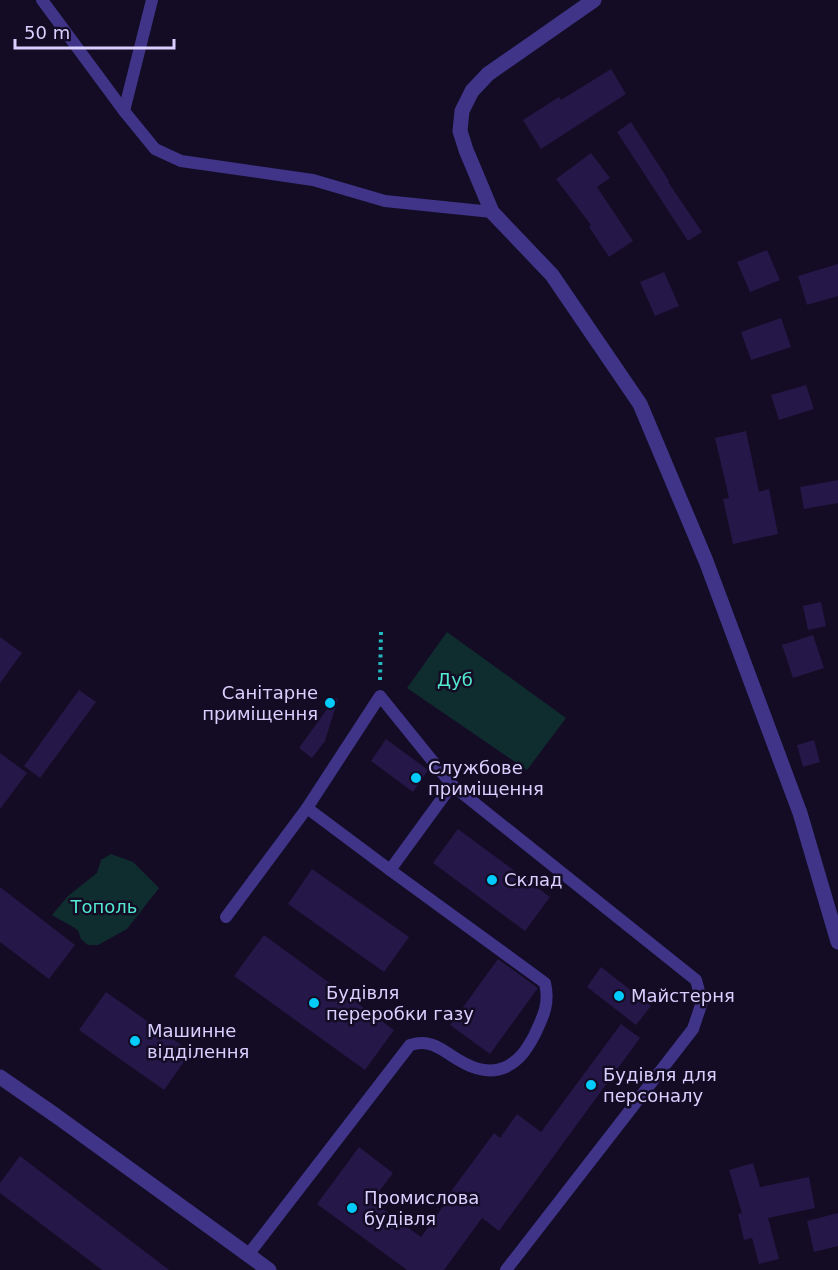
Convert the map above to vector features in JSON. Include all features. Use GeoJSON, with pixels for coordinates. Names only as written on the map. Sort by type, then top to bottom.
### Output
{"type":"FeatureCollection","features":[{"type":"Feature","properties":{"kind":"street"},"geometry":{"type":"LineString","coordinates":[[594,0],[488,74],[472,91],[462,111],[460,131],[492,212],[552,275],[640,404],[706,561],[800,813],[838,942]]}},
{"type":"Feature","properties":{"kind":"street"},"geometry":{"type":"LineString","coordinates":[[0,1077],[269,1270]]}},
{"type":"Feature","properties":{"kind":"lane"},"geometry":{"type":"LineString","coordinates":[[42,0],[155,149],[182,161],[313,180],[385,201],[492,212]]}},
{"type":"Feature","properties":{"kind":"lane"},"geometry":{"type":"LineString","coordinates":[[124,111],[152,0]]}},
{"type":"Feature","properties":{"kind":"lane"},"geometry":{"type":"LineString","coordinates":[[226,918],[307,808],[380,696],[452,785],[696,980],[702,1002],[693,1029],[506,1270]]}},
{"type":"Feature","properties":{"kind":"lane"},"geometry":{"type":"LineString","coordinates":[[390,870],[452,785]]}},
{"type":"Feature","properties":{"kind":"lane"},"geometry":{"type":"LineString","coordinates":[[248,1255],[410,1045],[420,1042],[431,1044],[464,1063],[486,1071],[500,1069],[514,1063],[524,1053],[544,1014],[548,998],[545,983],[307,808]]}},
{"type":"Feature","properties":{"kind":"path"},"geometry":{"type":"LineString","coordinates":[[380,696],[381,632]]}},
{"type":"Feature","properties":{"kind":"green space","name":"Дуб"},"geometry":{"type":"Polygon","coordinates":[[[447,632],[566,718],[527,770],[407,688],[447,632]]]}},
{"type":"Feature","properties":{"kind":"green space","name":"Тополь"},"geometry":{"type":"Polygon","coordinates":[[[111,854],[133,862],[159,888],[127,929],[98,945],[88,945],[81,939],[78,930],[52,915],[68,896],[97,873],[101,860],[111,854]]]}},
{"type":"Feature","properties":{"kind":"building"},"geometry":{"type":"Polygon","coordinates":[[[611,69],[626,94],[541,149],[523,120],[559,97],[561,100],[611,69]]]}},
{"type":"Feature","properties":{"kind":"building"},"geometry":{"type":"Polygon","coordinates":[[[631,122],[702,232],[688,241],[617,132],[631,122]]]}},
{"type":"Feature","properties":{"kind":"building"},"geometry":{"type":"Polygon","coordinates":[[[591,153],[610,178],[597,187],[633,241],[609,257],[589,227],[591,225],[556,179],[591,153]]]}},
{"type":"Feature","properties":{"kind":"building"},"geometry":{"type":"Polygon","coordinates":[[[767,250],[780,280],[750,292],[737,262],[767,250]]]}},
{"type":"Feature","properties":{"kind":"building"},"geometry":{"type":"Polygon","coordinates":[[[838,264],[838,296],[807,305],[798,276],[838,264]]]}},
{"type":"Feature","properties":{"kind":"building"},"geometry":{"type":"Polygon","coordinates":[[[664,272],[679,306],[655,316],[640,282],[664,272]]]}},
{"type":"Feature","properties":{"kind":"building"},"geometry":{"type":"Polygon","coordinates":[[[781,318],[791,347],[751,360],[741,332],[781,318]]]}},
{"type":"Feature","properties":{"kind":"building"},"geometry":{"type":"Polygon","coordinates":[[[806,385],[814,409],[779,420],[771,395],[806,385]]]}},
{"type":"Feature","properties":{"kind":"building"},"geometry":{"type":"Polygon","coordinates":[[[746,431],[759,492],[769,489],[778,534],[733,544],[723,499],[729,498],[715,438],[746,431]]]}},
{"type":"Feature","properties":{"kind":"building"},"geometry":{"type":"Polygon","coordinates":[[[838,480],[838,503],[804,509],[800,487],[838,480]]]}},
{"type":"Feature","properties":{"kind":"building"},"geometry":{"type":"Polygon","coordinates":[[[821,602],[826,626],[808,630],[803,606],[821,602]]]}},
{"type":"Feature","properties":{"kind":"building"},"geometry":{"type":"Polygon","coordinates":[[[813,635],[824,668],[793,678],[782,645],[813,635]]]}},
{"type":"Feature","properties":{"kind":"building"},"geometry":{"type":"Polygon","coordinates":[[[0,637],[22,653],[0,683],[0,637]]]}},
{"type":"Feature","properties":{"kind":"building"},"geometry":{"type":"Polygon","coordinates":[[[79,690],[96,702],[40,778],[24,766],[79,690]]]}},
{"type":"Feature","properties":{"kind":"building"},"geometry":{"type":"Polygon","coordinates":[[[335,698],[338,699],[325,741],[312,758],[299,748],[335,698]]]}},
{"type":"Feature","properties":{"kind":"building"},"geometry":{"type":"Polygon","coordinates":[[[386,739],[428,770],[413,792],[371,761],[386,739]]]}},
{"type":"Feature","properties":{"kind":"building"},"geometry":{"type":"Polygon","coordinates":[[[814,740],[820,762],[803,767],[797,745],[814,740]]]}},
{"type":"Feature","properties":{"kind":"building"},"geometry":{"type":"Polygon","coordinates":[[[0,753],[27,773],[0,809],[0,753]]]}},
{"type":"Feature","properties":{"kind":"building","name":"Склад"},"geometry":{"type":"Polygon","coordinates":[[[458,829],[550,897],[525,931],[433,863],[458,829]]]}},
{"type":"Feature","properties":{"kind":"building"},"geometry":{"type":"Polygon","coordinates":[[[312,869],[409,937],[384,972],[288,904],[312,869]]]}},
{"type":"Feature","properties":{"kind":"building"},"geometry":{"type":"Polygon","coordinates":[[[0,887],[75,945],[49,979],[0,942],[0,887]]]}},
{"type":"Feature","properties":{"kind":"building","name":"Будівля переробки газу"},"geometry":{"type":"Polygon","coordinates":[[[264,935],[394,1030],[365,1070],[234,976],[264,935]]]}},
{"type":"Feature","properties":{"kind":"building"},"geometry":{"type":"Polygon","coordinates":[[[498,959],[538,988],[490,1054],[450,1025],[498,959]]]}},
{"type":"Feature","properties":{"kind":"building","name":"Майстерня"},"geometry":{"type":"Polygon","coordinates":[[[601,967],[651,1006],[636,1025],[587,987],[601,967]]]}},
{"type":"Feature","properties":{"kind":"building","name":"Машинне відділення"},"geometry":{"type":"Polygon","coordinates":[[[106,992],[191,1052],[164,1090],[79,1030],[106,992]]]}},
{"type":"Feature","properties":{"kind":"building"},"geometry":{"type":"Polygon","coordinates":[[[621,1024],[640,1038],[499,1231],[482,1218],[444,1270],[407,1270],[317,1204],[359,1147],[393,1173],[372,1201],[421,1237],[494,1133],[500,1138],[517,1114],[541,1132],[621,1024]]]}},
{"type":"Feature","properties":{"kind":"building"},"geometry":{"type":"Polygon","coordinates":[[[20,1156],[169,1270],[102,1270],[0,1193],[0,1183],[20,1156]]]}},
{"type":"Feature","properties":{"kind":"building"},"geometry":{"type":"Polygon","coordinates":[[[753,1163],[760,1187],[809,1177],[815,1208],[768,1218],[779,1259],[759,1264],[752,1238],[744,1240],[738,1214],[742,1213],[729,1170],[753,1163]]]}},
{"type":"Feature","properties":{"kind":"building"},"geometry":{"type":"Polygon","coordinates":[[[838,1213],[838,1246],[814,1252],[807,1221],[838,1213]]]}},
{"type":"Feature","properties":{"kind":"place","name":"Санітарне приміщення"},"geometry":{"type":"Point","coordinates":[330,703]}},
{"type":"Feature","properties":{"kind":"place","name":"Службове приміщення"},"geometry":{"type":"Point","coordinates":[416,778]}},
{"type":"Feature","properties":{"kind":"place","name":"Склад"},"geometry":{"type":"Point","coordinates":[492,880]}},
{"type":"Feature","properties":{"kind":"place","name":"Майстерня"},"geometry":{"type":"Point","coordinates":[619,996]}},
{"type":"Feature","properties":{"kind":"place","name":"Будівля переробки газу"},"geometry":{"type":"Point","coordinates":[314,1003]}},
{"type":"Feature","properties":{"kind":"place","name":"Машинне відділення"},"geometry":{"type":"Point","coordinates":[135,1041]}},
{"type":"Feature","properties":{"kind":"place","name":"Будівля для персоналу"},"geometry":{"type":"Point","coordinates":[591,1085]}},
{"type":"Feature","properties":{"kind":"place","name":"Промислова будівля"},"geometry":{"type":"Point","coordinates":[352,1208]}}]}
